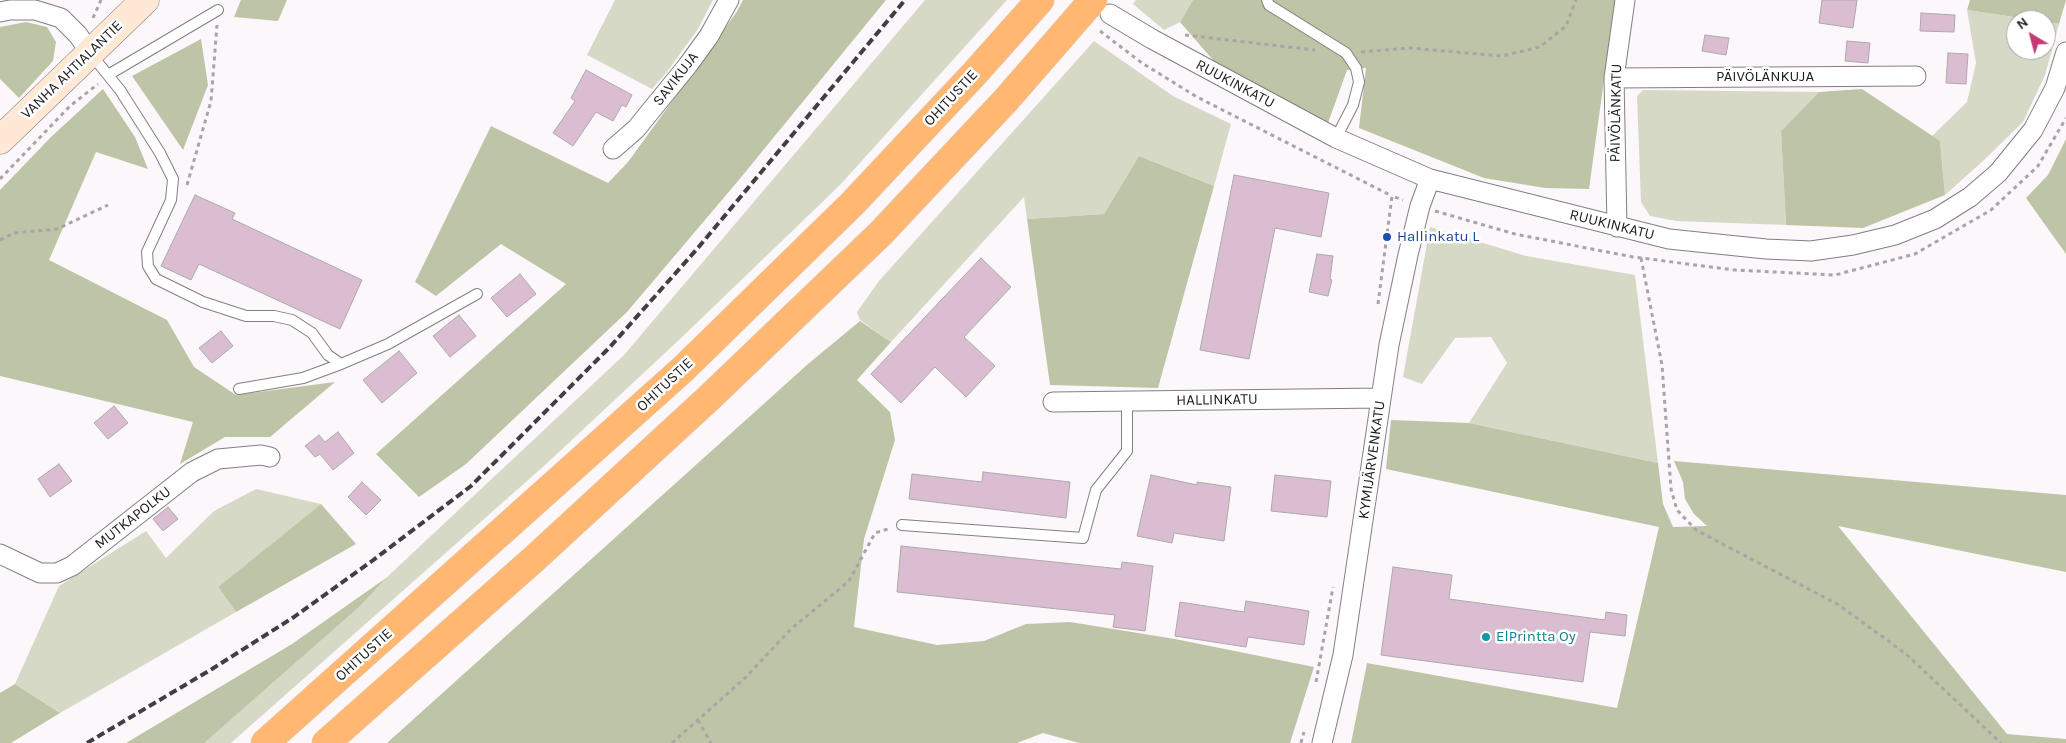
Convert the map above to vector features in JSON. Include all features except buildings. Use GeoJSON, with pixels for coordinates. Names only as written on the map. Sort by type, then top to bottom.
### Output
{"type":"FeatureCollection","features":[{"type":"Feature","properties":{"kind":"highway","name":"OHITUSTIE"},"geometry":{"type":"LineString","coordinates":[[265,743],[503,532],[689,363],[853,203],[975,73],[1040,0]]}},
{"type":"Feature","properties":{"kind":"highway"},"geometry":{"type":"LineString","coordinates":[[326,743],[534,559],[710,397],[881,233],[1006,100],[1101,7]]}},
{"type":"Feature","properties":{"kind":"street","name":"VANHA AHTIALANTIE"},"geometry":{"type":"LineString","coordinates":[[0,140],[145,0]]}},
{"type":"Feature","properties":{"kind":"street","name":"SAVIKUJA"},"geometry":{"type":"LineString","coordinates":[[613,149],[636,129],[688,65],[709,36],[729,0]]}},
{"type":"Feature","properties":{"kind":"street","name":"PÄIVÖLÄNKATU"},"geometry":{"type":"LineString","coordinates":[[1617,227],[1614,78],[1625,0]]}},
{"type":"Feature","properties":{"kind":"street","name":"RUUKINKATU"},"geometry":{"type":"LineString","coordinates":[[1101,7],[1152,39],[1336,138],[1430,179],[1617,227],[1669,238],[1766,249],[1811,251],[1895,235],[1935,219],[1963,202],[1998,173],[2032,130],[2056,88],[2066,52]]}},
{"type":"Feature","properties":{"kind":"street"},"geometry":{"type":"LineString","coordinates":[[0,12],[34,10],[61,18],[78,35],[90,52]]}},
{"type":"Feature","properties":{"kind":"street","name":"PÄIVÖLÄNKUJA"},"geometry":{"type":"LineString","coordinates":[[1614,78],[1916,76]]}},
{"type":"Feature","properties":{"kind":"street","name":"KYMIJÄRVENKATU"},"geometry":{"type":"LineString","coordinates":[[1322,743],[1343,655],[1391,336],[1420,206],[1430,179]]}},
{"type":"Feature","properties":{"kind":"street","name":"HALLINKATU"},"geometry":{"type":"LineString","coordinates":[[1053,402],[1381,398]]}},
{"type":"Feature","properties":{"kind":"street","name":"MUTKAPOLKU"},"geometry":{"type":"LineString","coordinates":[[0,554],[40,573],[57,573],[72,566],[192,472],[218,459],[262,455],[270,457]]}},
{"type":"Feature","properties":{"kind":"lane"},"geometry":{"type":"LineString","coordinates":[[1267,0],[1269,5],[1346,53],[1356,68],[1359,82],[1353,105],[1336,138]]}},
{"type":"Feature","properties":{"kind":"lane"},"geometry":{"type":"LineString","coordinates":[[108,75],[218,10]]}},
{"type":"Feature","properties":{"kind":"lane"},"geometry":{"type":"LineString","coordinates":[[90,52],[120,90],[160,153],[173,179],[171,200],[147,252],[148,266],[156,279],[203,302],[246,316],[274,316],[292,320],[312,333],[328,355],[341,364]]}},
{"type":"Feature","properties":{"kind":"lane"},"geometry":{"type":"LineString","coordinates":[[239,389],[303,378],[341,364],[388,344],[477,294]]}},
{"type":"Feature","properties":{"kind":"lane"},"geometry":{"type":"LineString","coordinates":[[902,524],[1082,538],[1096,490],[1127,451],[1127,401]]}},
{"type":"Feature","properties":{"kind":"path"},"geometry":{"type":"LineString","coordinates":[[1152,39],[1188,35],[1295,49],[1346,53],[1410,48],[1502,56],[1540,47],[1566,26],[1576,0]]}},
{"type":"Feature","properties":{"kind":"path"},"geometry":{"type":"LineString","coordinates":[[187,186],[211,101],[218,10]]}},
{"type":"Feature","properties":{"kind":"path"},"geometry":{"type":"LineString","coordinates":[[1096,27],[1142,63],[1197,97],[1392,196],[1516,234],[1641,258],[1735,270],[1835,275],[1915,254],[1991,210],[2038,166],[2066,118]]}},
{"type":"Feature","properties":{"kind":"path"},"geometry":{"type":"LineString","coordinates":[[0,180],[70,106],[108,75]]}},
{"type":"Feature","properties":{"kind":"path"},"geometry":{"type":"LineString","coordinates":[[1378,304],[1392,196]]}},
{"type":"Feature","properties":{"kind":"path"},"geometry":{"type":"LineString","coordinates":[[0,240],[14,233],[57,228],[108,205]]}},
{"type":"Feature","properties":{"kind":"path"},"geometry":{"type":"LineString","coordinates":[[1641,258],[1662,365],[1671,489],[1678,510],[1696,530],[1839,605],[1906,654],[2000,743]]}},
{"type":"Feature","properties":{"kind":"path"},"geometry":{"type":"LineString","coordinates":[[672,743],[745,678],[792,629],[849,581],[875,533],[902,524]]}},
{"type":"Feature","properties":{"kind":"path"},"geometry":{"type":"LineString","coordinates":[[1316,684],[1335,577]]}},
{"type":"Feature","properties":{"kind":"path"},"geometry":{"type":"LineString","coordinates":[[698,720],[711,743]]}},
{"type":"Feature","properties":{"kind":"path"},"geometry":{"type":"LineString","coordinates":[[1301,743],[1306,727]]}},
{"type":"Feature","properties":{"kind":"green space"},"geometry":{"type":"Polygon","coordinates":[[[241,0],[287,0],[278,21],[234,17],[241,0]]]}},
{"type":"Feature","properties":{"kind":"green space"},"geometry":{"type":"Polygon","coordinates":[[[615,0],[713,0],[698,29],[667,72],[652,89],[587,55],[615,0]]]}},
{"type":"Feature","properties":{"kind":"green space"},"geometry":{"type":"Polygon","coordinates":[[[743,0],[886,0],[738,181],[627,312],[466,464],[419,497],[376,454],[566,284],[501,244],[436,296],[415,282],[491,126],[608,183],[628,162],[736,13],[743,0]]]}},
{"type":"Feature","properties":{"kind":"green space"},"geometry":{"type":"Polygon","coordinates":[[[925,0],[1007,0],[840,185],[680,339],[545,465],[231,743],[201,743],[386,578],[624,355],[925,0]]]}},
{"type":"Feature","properties":{"kind":"green space"},"geometry":{"type":"Polygon","coordinates":[[[1136,0],[1193,0],[1180,22],[1164,30],[1133,4],[1136,0]]]}},
{"type":"Feature","properties":{"kind":"green space"},"geometry":{"type":"Polygon","coordinates":[[[1193,0],[1615,0],[1589,189],[1545,188],[1484,178],[1359,128],[1366,68],[1347,70],[1328,123],[1219,67],[1180,22],[1193,0]]]}},
{"type":"Feature","properties":{"kind":"green space"},"geometry":{"type":"Polygon","coordinates":[[[1970,0],[2066,0],[2059,24],[2056,24],[2056,10],[2006,10],[2006,16],[1967,10],[1970,0]]]}},
{"type":"Feature","properties":{"kind":"green space"},"geometry":{"type":"Polygon","coordinates":[[[1967,10],[2006,16],[2006,60],[2049,60],[2045,75],[2023,122],[1945,195],[1940,141],[1932,136],[1967,102],[1976,63],[1967,10]]]}},
{"type":"Feature","properties":{"kind":"green space"},"geometry":{"type":"Polygon","coordinates":[[[26,22],[47,27],[56,42],[53,61],[19,98],[0,79],[0,27],[26,22]]]}},
{"type":"Feature","properties":{"kind":"green space"},"geometry":{"type":"Polygon","coordinates":[[[2056,24],[2059,24],[2056,35],[2056,24]]]}},
{"type":"Feature","properties":{"kind":"green space"},"geometry":{"type":"Polygon","coordinates":[[[201,39],[208,85],[183,150],[132,76],[201,39]]]}},
{"type":"Feature","properties":{"kind":"green space"},"geometry":{"type":"Polygon","coordinates":[[[1094,41],[1173,96],[1231,124],[1214,186],[1139,156],[1104,214],[1027,219],[1024,197],[891,342],[860,320],[857,312],[879,281],[1094,41]]]}},
{"type":"Feature","properties":{"kind":"green space"},"geometry":{"type":"Polygon","coordinates":[[[103,89],[135,137],[148,169],[96,152],[49,260],[167,320],[194,367],[236,395],[335,382],[270,437],[225,437],[180,464],[193,422],[0,376],[0,190],[51,137],[103,89]]]}},
{"type":"Feature","properties":{"kind":"green space"},"geometry":{"type":"Polygon","coordinates":[[[1862,89],[1940,141],[1945,195],[1863,228],[1786,225],[1781,131],[1819,92],[1862,89]]]}},
{"type":"Feature","properties":{"kind":"green space"},"geometry":{"type":"Polygon","coordinates":[[[1643,90],[1819,92],[1781,131],[1786,225],[1676,221],[1650,216],[1641,202],[1637,96],[1643,90]]]}},
{"type":"Feature","properties":{"kind":"green space"},"geometry":{"type":"Polygon","coordinates":[[[2066,139],[2066,254],[2026,198],[2048,175],[2066,139]]]}},
{"type":"Feature","properties":{"kind":"green space"},"geometry":{"type":"Polygon","coordinates":[[[1139,156],[1214,186],[1158,388],[1050,385],[1027,219],[1104,214],[1139,156]]]}},
{"type":"Feature","properties":{"kind":"green space"},"geometry":{"type":"Polygon","coordinates":[[[1430,227],[1526,256],[1635,275],[1658,463],[1469,423],[1507,363],[1491,337],[1455,338],[1422,384],[1403,377],[1430,227]]]}},
{"type":"Feature","properties":{"kind":"green space"},"geometry":{"type":"Polygon","coordinates":[[[860,321],[891,342],[857,380],[890,412],[895,440],[864,539],[854,627],[937,645],[984,641],[1026,624],[1070,622],[1175,639],[1314,667],[1290,743],[1079,743],[1043,733],[1017,743],[387,743],[808,364],[860,321]]]}},
{"type":"Feature","properties":{"kind":"green space"},"geometry":{"type":"Polygon","coordinates":[[[1391,420],[1469,423],[1658,463],[1663,504],[1673,527],[1707,526],[1694,514],[1685,499],[1683,482],[1674,461],[2066,495],[2066,572],[1838,526],[2007,734],[2066,739],[2066,743],[1351,743],[1367,663],[1617,708],[1659,527],[1386,469],[1391,420]]]}},
{"type":"Feature","properties":{"kind":"green space"},"geometry":{"type":"Polygon","coordinates":[[[256,489],[321,504],[218,587],[236,612],[60,713],[15,684],[59,586],[146,531],[166,558],[214,511],[256,489]]]}},
{"type":"Feature","properties":{"kind":"green space"},"geometry":{"type":"Polygon","coordinates":[[[321,504],[356,544],[236,612],[218,587],[321,504]]]}},
{"type":"Feature","properties":{"kind":"green space"},"geometry":{"type":"Polygon","coordinates":[[[386,578],[361,605],[204,743],[126,743],[292,644],[386,578]]]}},
{"type":"Feature","properties":{"kind":"green space"},"geometry":{"type":"Polygon","coordinates":[[[15,684],[60,713],[11,743],[0,743],[0,693],[15,684]]]}},
{"type":"Feature","properties":{"kind":"railway"},"geometry":{"type":"LineString","coordinates":[[87,743],[212,669],[294,617],[471,486],[609,348],[697,249],[905,0]]}},
{"type":"Feature","properties":{"kind":"place","name":"Hallinkatu L"},"geometry":{"type":"Point","coordinates":[1387,237]}},
{"type":"Feature","properties":{"kind":"place","name":"ElPrintta Oy"},"geometry":{"type":"Point","coordinates":[1486,637]}}]}
